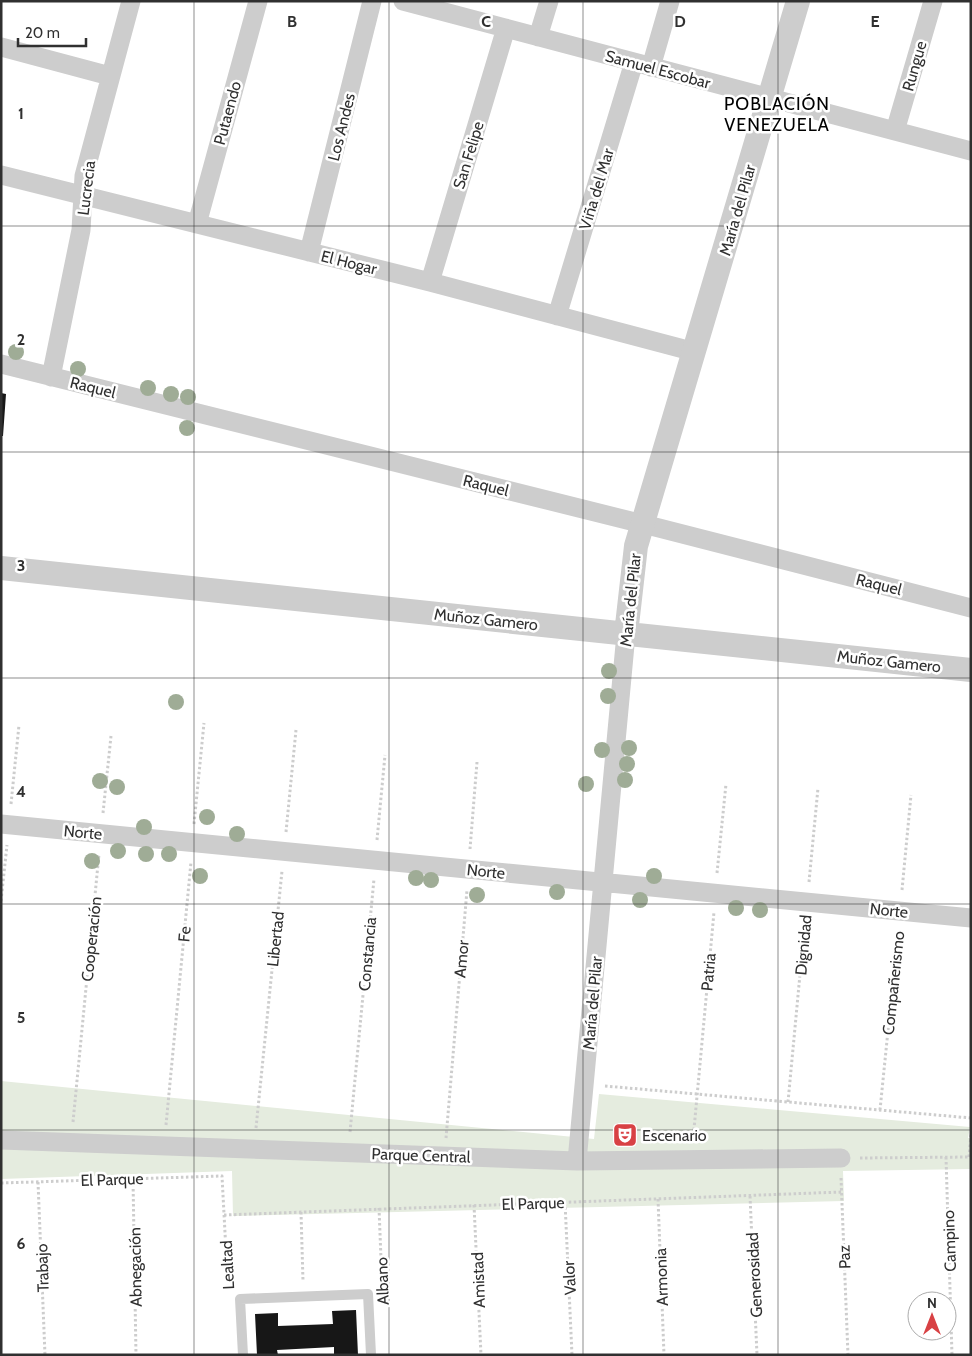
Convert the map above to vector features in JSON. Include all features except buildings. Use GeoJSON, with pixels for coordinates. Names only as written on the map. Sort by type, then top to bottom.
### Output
{"type":"FeatureCollection","features":[{"type":"Feature","properties":{"kind":"street","name":"Lucrecia"},"geometry":{"type":"LineString","coordinates":[[51,377],[81,230],[84,176],[131,1]]}},
{"type":"Feature","properties":{"kind":"street","name":"Putaendo"},"geometry":{"type":"LineString","coordinates":[[197,224],[258,1]]}},
{"type":"Feature","properties":{"kind":"street","name":"Los Andes"},"geometry":{"type":"LineString","coordinates":[[309,252],[372,1]]}},
{"type":"Feature","properties":{"kind":"street","name":"Samuel Escobar"},"geometry":{"type":"LineString","coordinates":[[403,1],[430,5],[538,37],[971,151]]}},
{"type":"Feature","properties":{"kind":"street"},"geometry":{"type":"LineString","coordinates":[[538,37],[549,1]]}},
{"type":"Feature","properties":{"kind":"street","name":"Viña del Mar"},"geometry":{"type":"LineString","coordinates":[[558,316],[643,65],[670,1]]}},
{"type":"Feature","properties":{"kind":"street","name":"María del Pilar"},"geometry":{"type":"LineString","coordinates":[[577,1160],[634,558],[798,1]]}},
{"type":"Feature","properties":{"kind":"street","name":"Rungue"},"geometry":{"type":"LineString","coordinates":[[895,131],[933,1]]}},
{"type":"Feature","properties":{"kind":"street","name":"San Felipe"},"geometry":{"type":"LineString","coordinates":[[430,282],[506,28]]}},
{"type":"Feature","properties":{"kind":"street"},"geometry":{"type":"LineString","coordinates":[[1,47],[110,76]]}},
{"type":"Feature","properties":{"kind":"street","name":"El Hogar"},"geometry":{"type":"LineString","coordinates":[[1,175],[430,282],[695,352]]}},
{"type":"Feature","properties":{"kind":"street","name":"Raquel"},"geometry":{"type":"LineString","coordinates":[[1,364],[644,524],[971,608]]}},
{"type":"Feature","properties":{"kind":"street","name":"Muñoz Gamero"},"geometry":{"type":"LineString","coordinates":[[1,568],[971,670]]}},
{"type":"Feature","properties":{"kind":"street","name":"Norte"},"geometry":{"type":"LineString","coordinates":[[1,824],[971,918]]}},
{"type":"Feature","properties":{"kind":"street","name":"Parque Central"},"geometry":{"type":"LineString","coordinates":[[1,1140],[577,1160],[841,1158]]}},
{"type":"Feature","properties":{"kind":"lane"},"geometry":{"type":"LineString","coordinates":[[243,1355],[240,1300],[368,1294],[371,1355]]}},
{"type":"Feature","properties":{"kind":"path","name":"Fe"},"geometry":{"type":"LineString","coordinates":[[164,1145],[204,723]]}},
{"type":"Feature","properties":{"kind":"path","name":"Libertad"},"geometry":{"type":"LineString","coordinates":[[254,1149],[296,730]]}},
{"type":"Feature","properties":{"kind":"path","name":"Cooperación"},"geometry":{"type":"LineString","coordinates":[[71,1142],[111,736]]}},
{"type":"Feature","properties":{"kind":"path","name":"Constancia"},"geometry":{"type":"LineString","coordinates":[[348,1152],[385,755]]}},
{"type":"Feature","properties":{"kind":"path","name":"Amor"},"geometry":{"type":"LineString","coordinates":[[445,1156],[477,762]]}},
{"type":"Feature","properties":{"kind":"path","name":"Patria"},"geometry":{"type":"LineString","coordinates":[[691,1160],[726,784]]}},
{"type":"Feature","properties":{"kind":"path","name":"Dignidad"},"geometry":{"type":"LineString","coordinates":[[788,1102],[818,788]]}},
{"type":"Feature","properties":{"kind":"path","name":"Compañerismo"},"geometry":{"type":"LineString","coordinates":[[880,1110],[911,795]]}},
{"type":"Feature","properties":{"kind":"path"},"geometry":{"type":"LineString","coordinates":[[584,1084],[971,1118]]}},
{"type":"Feature","properties":{"kind":"path"},"geometry":{"type":"LineString","coordinates":[[841,1158],[970,1157],[971,1135]]}},
{"type":"Feature","properties":{"kind":"path","name":"Campino"},"geometry":{"type":"LineString","coordinates":[[946,1157],[952,1355]]}},
{"type":"Feature","properties":{"kind":"path","name":"Paz"},"geometry":{"type":"LineString","coordinates":[[841,1158],[848,1355]]}},
{"type":"Feature","properties":{"kind":"path","name":"El Parque"},"geometry":{"type":"LineString","coordinates":[[1,1183],[222,1176]]}},
{"type":"Feature","properties":{"kind":"path","name":"Lealtad"},"geometry":{"type":"LineString","coordinates":[[222,1176],[228,1299]]}},
{"type":"Feature","properties":{"kind":"path","name":"Abnegación"},"geometry":{"type":"LineString","coordinates":[[133,1179],[136,1355]]}},
{"type":"Feature","properties":{"kind":"path","name":"Trabajo"},"geometry":{"type":"LineString","coordinates":[[38,1182],[45,1355]]}},
{"type":"Feature","properties":{"kind":"path","name":"El Parque"},"geometry":{"type":"LineString","coordinates":[[224,1214],[842,1192]]}},
{"type":"Feature","properties":{"kind":"path","name":"Generosidad"},"geometry":{"type":"LineString","coordinates":[[750,1195],[757,1355]]}},
{"type":"Feature","properties":{"kind":"path","name":"Armonia"},"geometry":{"type":"LineString","coordinates":[[658,1199],[664,1355]]}},
{"type":"Feature","properties":{"kind":"path","name":"Valor"},"geometry":{"type":"LineString","coordinates":[[565,1202],[572,1355]]}},
{"type":"Feature","properties":{"kind":"path","name":"Amistad"},"geometry":{"type":"LineString","coordinates":[[474,1205],[481,1355]]}},
{"type":"Feature","properties":{"kind":"path","name":"Albano"},"geometry":{"type":"LineString","coordinates":[[379,1208],[382,1286]]}},
{"type":"Feature","properties":{"kind":"path"},"geometry":{"type":"LineString","coordinates":[[301,1212],[304,1297]]}},
{"type":"Feature","properties":{"kind":"shaded area"},"geometry":{"type":"Polygon","coordinates":[[[1,1081],[594,1139],[599,1094],[970,1127],[968,1138],[971,1138],[971,1169],[843,1171],[844,1201],[233,1216],[232,1171],[1,1179],[1,1081]]]}},
{"type":"Feature","properties":{"kind":"place","name":"Escenario"},"geometry":{"type":"Point","coordinates":[625,1135]}},
{"type":"Feature","properties":{"kind":"district","name":"POBLACIÓN VENEZUELA"},"geometry":{"type":"Point","coordinates":[777,114]}}]}
